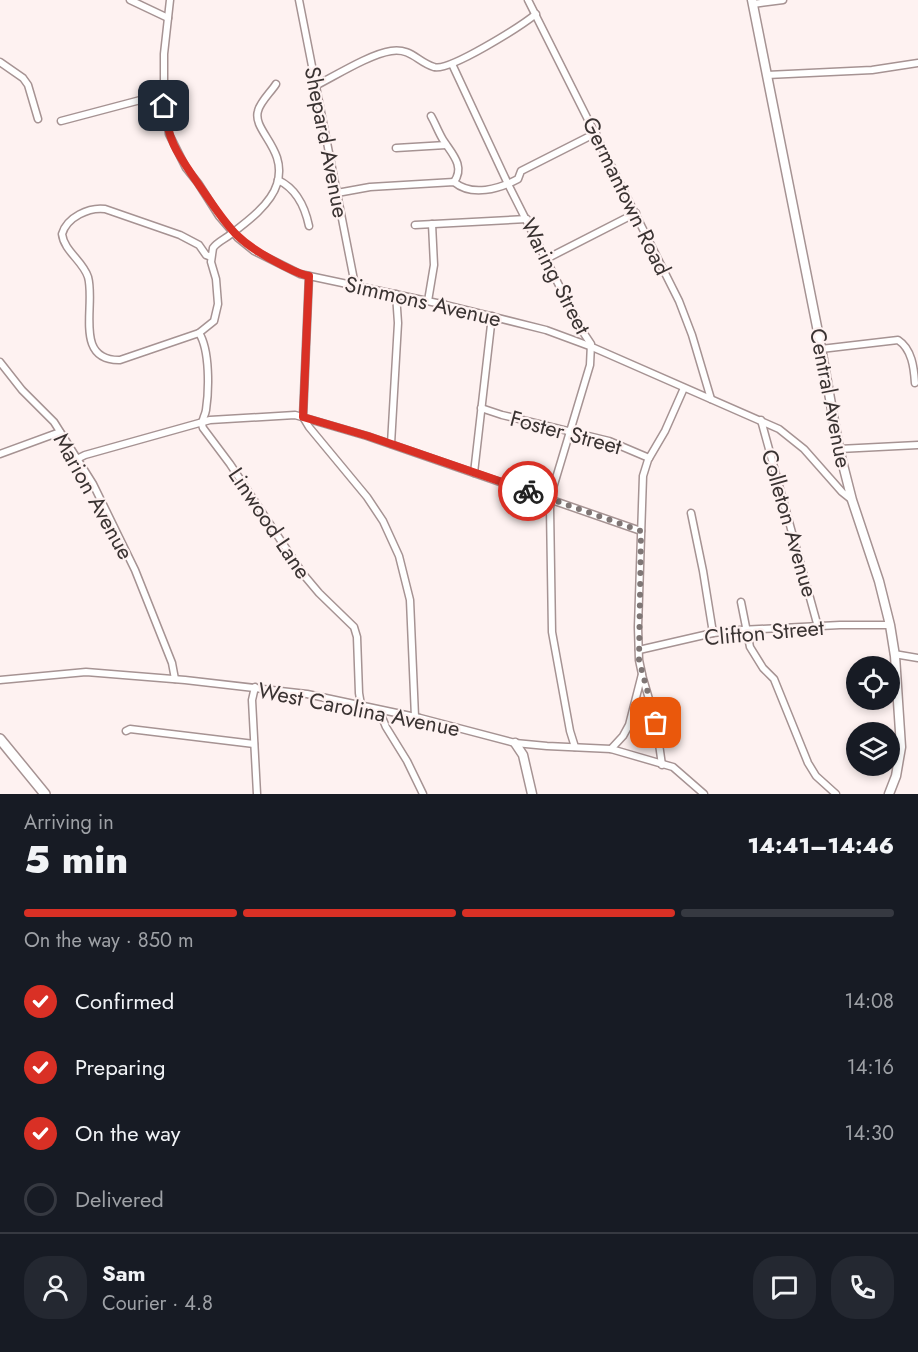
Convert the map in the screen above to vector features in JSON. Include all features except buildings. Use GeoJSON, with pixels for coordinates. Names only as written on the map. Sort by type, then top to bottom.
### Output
{"type":"FeatureCollection","features":[{"type":"Feature","properties":{"kind":"main road"},"geometry":{"type":"LineString","coordinates":[[0,739],[45,794]]}},
{"type":"Feature","properties":{"kind":"street"},"geometry":{"type":"LineString","coordinates":[[130,0],[168,18]]}},
{"type":"Feature","properties":{"kind":"street","name":"Simmons Avenue"},"geometry":{"type":"LineString","coordinates":[[170,0],[164,54],[166,125],[176,152],[186,168],[233,233],[254,250],[297,273],[492,316],[546,330],[592,347],[761,420],[792,438],[852,500]]}},
{"type":"Feature","properties":{"kind":"street","name":"Shepard Avenue"},"geometry":{"type":"LineString","coordinates":[[299,0],[355,285]]}},
{"type":"Feature","properties":{"kind":"street","name":"Germantown Road"},"geometry":{"type":"LineString","coordinates":[[528,0],[684,313],[711,399]]}},
{"type":"Feature","properties":{"kind":"street"},"geometry":{"type":"LineString","coordinates":[[753,2],[783,0]]}},
{"type":"Feature","properties":{"kind":"street","name":"Central Avenue"},"geometry":{"type":"LineString","coordinates":[[753,2],[839,449],[890,625],[901,747],[896,776],[889,794]]}},
{"type":"Feature","properties":{"kind":"street"},"geometry":{"type":"LineString","coordinates":[[315,86],[390,51],[406,52],[437,68],[452,64],[510,33],[536,14]]}},
{"type":"Feature","properties":{"kind":"street"},"geometry":{"type":"LineString","coordinates":[[0,62],[23,78],[28,85],[36,105],[38,119]]}},
{"type":"Feature","properties":{"kind":"street"},"geometry":{"type":"LineString","coordinates":[[767,75],[872,70],[918,63]]}},
{"type":"Feature","properties":{"kind":"street","name":"Waring Street"},"geometry":{"type":"LineString","coordinates":[[452,64],[508,184],[592,347],[590,365],[551,499],[552,632],[575,747]]}},
{"type":"Feature","properties":{"kind":"street"},"geometry":{"type":"LineString","coordinates":[[211,257],[206,255],[199,245],[180,235],[105,209],[95,208],[81,214],[68,222],[62,234],[64,242],[88,277],[89,338],[96,350],[103,356],[111,360],[120,360],[199,333],[214,321],[218,308],[211,257],[214,246],[233,233],[269,199],[278,180],[279,159],[260,128],[258,120],[258,111],[276,84]]}},
{"type":"Feature","properties":{"kind":"street"},"geometry":{"type":"LineString","coordinates":[[61,121],[147,98],[157,96],[164,98]]}},
{"type":"Feature","properties":{"kind":"street"},"geometry":{"type":"LineString","coordinates":[[431,116],[457,162],[458,176],[454,182]]}},
{"type":"Feature","properties":{"kind":"street"},"geometry":{"type":"LineString","coordinates":[[337,193],[370,187],[454,182],[461,188],[471,191],[483,190],[508,184],[518,178],[521,171],[596,133]]}},
{"type":"Feature","properties":{"kind":"street"},"geometry":{"type":"LineString","coordinates":[[396,148],[444,142]]}},
{"type":"Feature","properties":{"kind":"street"},"geometry":{"type":"LineString","coordinates":[[278,180],[293,189],[306,211],[309,226]]}},
{"type":"Feature","properties":{"kind":"street"},"geometry":{"type":"LineString","coordinates":[[546,259],[636,213]]}},
{"type":"Feature","properties":{"kind":"street"},"geometry":{"type":"LineString","coordinates":[[415,225],[526,219]]}},
{"type":"Feature","properties":{"kind":"street"},"geometry":{"type":"LineString","coordinates":[[428,301],[434,265],[432,225]]}},
{"type":"Feature","properties":{"kind":"street"},"geometry":{"type":"LineString","coordinates":[[309,276],[303,417],[383,521],[399,556],[411,600],[415,717]]}},
{"type":"Feature","properties":{"kind":"street"},"geometry":{"type":"LineString","coordinates":[[391,444],[398,323],[396,294]]}},
{"type":"Feature","properties":{"kind":"street"},"geometry":{"type":"LineString","coordinates":[[474,473],[492,316]]}},
{"type":"Feature","properties":{"kind":"street"},"geometry":{"type":"LineString","coordinates":[[199,333],[205,343],[207,357],[206,411],[201,422]]}},
{"type":"Feature","properties":{"kind":"street"},"geometry":{"type":"LineString","coordinates":[[821,349],[898,340],[902,342],[911,357],[915,383]]}},
{"type":"Feature","properties":{"kind":"street","name":"Marion Avenue"},"geometry":{"type":"LineString","coordinates":[[0,362],[22,390],[48,415],[106,507],[135,570],[172,663],[175,679]]}},
{"type":"Feature","properties":{"kind":"street"},"geometry":{"type":"LineString","coordinates":[[662,765],[656,723],[642,674],[639,650],[642,482],[649,458],[665,431],[684,388]]}},
{"type":"Feature","properties":{"kind":"street","name":"Foster Street"},"geometry":{"type":"LineString","coordinates":[[481,408],[618,444],[649,458]]}},
{"type":"Feature","properties":{"kind":"street"},"geometry":{"type":"LineString","coordinates":[[77,459],[201,422],[289,414],[391,444],[641,531]]}},
{"type":"Feature","properties":{"kind":"street","name":"Colleton Avenue"},"geometry":{"type":"LineString","coordinates":[[761,420],[766,446],[818,627]]}},
{"type":"Feature","properties":{"kind":"street","name":"Linwood Lane"},"geometry":{"type":"LineString","coordinates":[[201,422],[303,574],[318,593],[354,627],[357,637],[358,693],[361,705]]}},
{"type":"Feature","properties":{"kind":"street"},"geometry":{"type":"LineString","coordinates":[[0,454],[60,432]]}},
{"type":"Feature","properties":{"kind":"street"},"geometry":{"type":"LineString","coordinates":[[839,449],[918,445]]}},
{"type":"Feature","properties":{"kind":"street"},"geometry":{"type":"LineString","coordinates":[[691,513],[713,633]]}},
{"type":"Feature","properties":{"kind":"street"},"geometry":{"type":"LineString","coordinates":[[741,602],[750,647],[763,668],[774,679],[808,763],[816,776],[836,794]]}},
{"type":"Feature","properties":{"kind":"street","name":"Clifton Street"},"geometry":{"type":"LineString","coordinates":[[639,650],[713,633],[890,625]]}},
{"type":"Feature","properties":{"kind":"street"},"geometry":{"type":"LineString","coordinates":[[894,654],[918,658]]}},
{"type":"Feature","properties":{"kind":"street"},"geometry":{"type":"LineString","coordinates":[[909,657],[918,654]]}},
{"type":"Feature","properties":{"kind":"street","name":"West Carolina Avenue"},"geometry":{"type":"LineString","coordinates":[[0,680],[86,672],[175,679],[307,694],[415,717],[515,743],[611,749],[673,767],[704,794]]}},
{"type":"Feature","properties":{"kind":"street"},"geometry":{"type":"LineString","coordinates":[[611,749],[629,725],[642,674]]}},
{"type":"Feature","properties":{"kind":"street"},"geometry":{"type":"LineString","coordinates":[[255,687],[252,700],[257,794]]}},
{"type":"Feature","properties":{"kind":"street"},"geometry":{"type":"LineString","coordinates":[[379,710],[423,794]]}},
{"type":"Feature","properties":{"kind":"street"},"geometry":{"type":"LineString","coordinates":[[126,731],[130,729],[254,744]]}},
{"type":"Feature","properties":{"kind":"street"},"geometry":{"type":"LineString","coordinates":[[515,743],[523,755],[532,794]]}},
{"type":"Feature","properties":{"kind":"way so far"},"geometry":{"type":"LineString","coordinates":[[528,491],[641,531],[639,660],[656,723]]}},
{"type":"Feature","properties":{"kind":"route"},"geometry":{"type":"LineString","coordinates":[[164,106],[166,125],[176,152],[233,233],[254,250],[297,273],[309,276],[303,417],[368,436],[528,491]]}}]}
